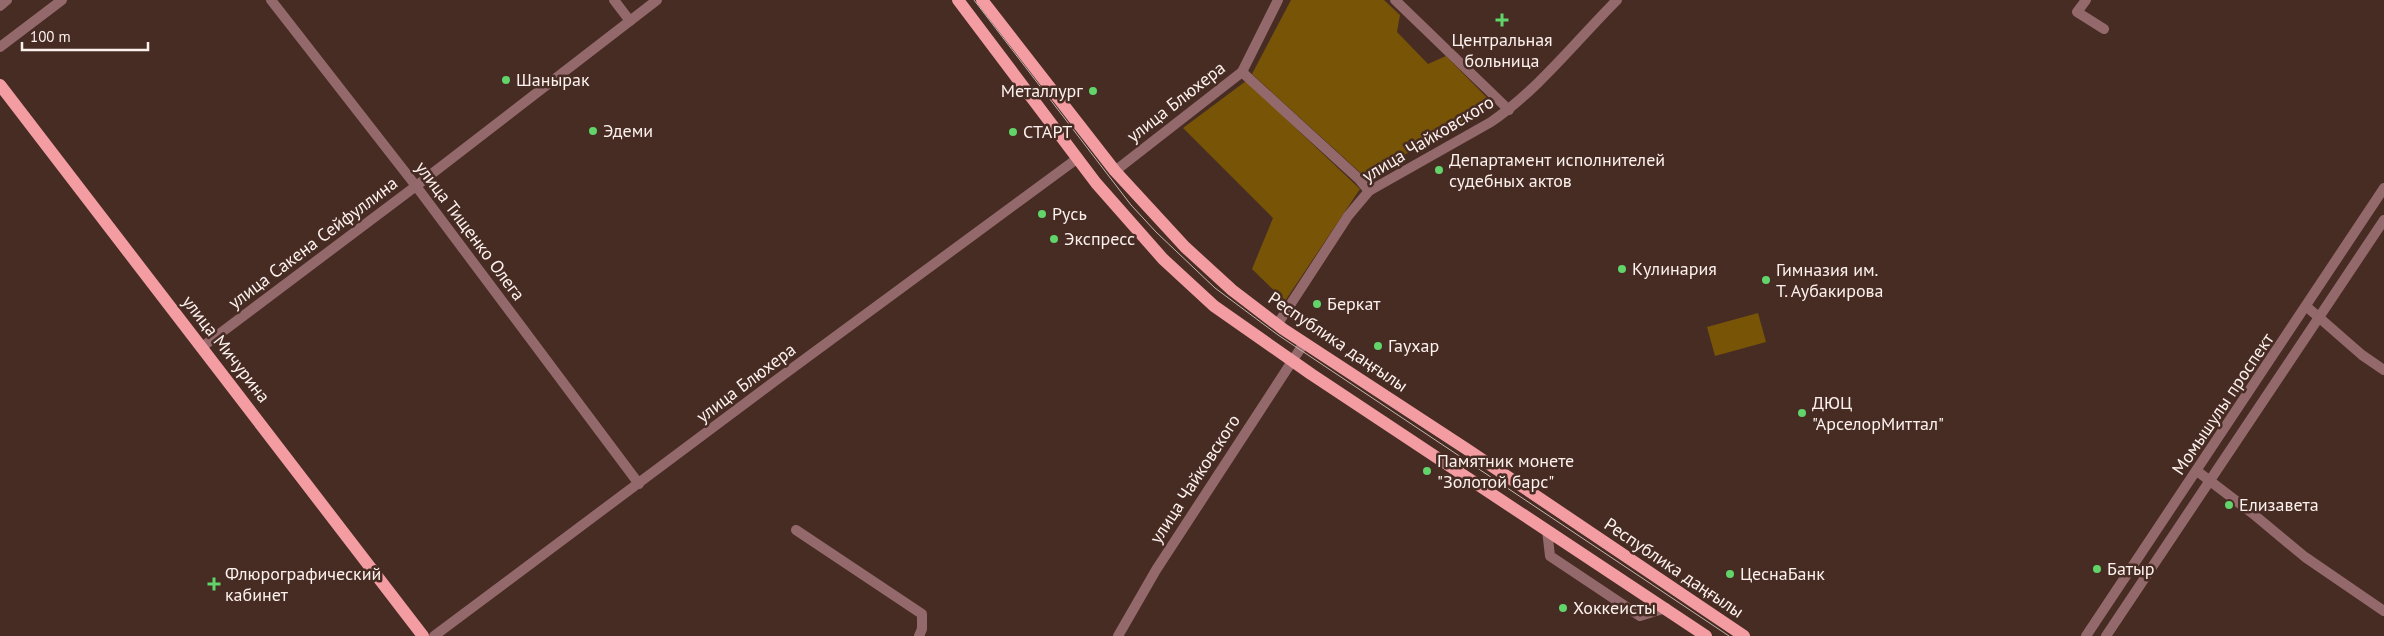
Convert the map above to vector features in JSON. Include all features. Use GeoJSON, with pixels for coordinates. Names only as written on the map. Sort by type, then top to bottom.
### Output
{"type":"FeatureCollection","features":[{"type":"Feature","properties":{"kind":"main road"},"geometry":{"type":"LineString","coordinates":[[958,0],[1102,190],[1163,259],[1214,306],[1706,636]]}},
{"type":"Feature","properties":{"kind":"main road","name":"Республика даңғылы"},"geometry":{"type":"LineString","coordinates":[[982,0],[1115,171],[1185,247],[1232,290],[1277,325],[1744,636]]}},
{"type":"Feature","properties":{"kind":"main road","name":"улица Мичурина"},"geometry":{"type":"LineString","coordinates":[[0,85],[423,636]]}},
{"type":"Feature","properties":{"kind":"street"},"geometry":{"type":"LineString","coordinates":[[0,6],[7,0]]}},
{"type":"Feature","properties":{"kind":"street"},"geometry":{"type":"LineString","coordinates":[[0,47],[62,0]]}},
{"type":"Feature","properties":{"kind":"street","name":"улица Тищенко Олега"},"geometry":{"type":"LineString","coordinates":[[271,0],[416,186],[639,484]]}},
{"type":"Feature","properties":{"kind":"street"},"geometry":{"type":"LineString","coordinates":[[614,0],[630,21]]}},
{"type":"Feature","properties":{"kind":"street","name":"улица Сакена Сейфуллина"},"geometry":{"type":"LineString","coordinates":[[202,347],[416,186],[657,0]]}},
{"type":"Feature","properties":{"kind":"street","name":"улица Блюхера"},"geometry":{"type":"LineString","coordinates":[[1115,171],[1242,72],[1278,0]]}},
{"type":"Feature","properties":{"kind":"street"},"geometry":{"type":"LineString","coordinates":[[1396,0],[1508,110]]}},
{"type":"Feature","properties":{"kind":"street","name":"улица Чайковского"},"geometry":{"type":"LineString","coordinates":[[1277,325],[1348,216],[1368,191],[1491,122],[1508,110],[1526,96],[1617,0]]}},
{"type":"Feature","properties":{"kind":"street"},"geometry":{"type":"LineString","coordinates":[[2086,0],[2077,12],[2104,29]]}},
{"type":"Feature","properties":{"kind":"street"},"geometry":{"type":"LineString","coordinates":[[1242,72],[1359,179],[1368,191]]}},
{"type":"Feature","properties":{"kind":"street","name":"улица Блюхера"},"geometry":{"type":"LineString","coordinates":[[434,636],[1078,158]]}},
{"type":"Feature","properties":{"kind":"street","name":"Момышулы проспект"},"geometry":{"type":"LineString","coordinates":[[2086,636],[2307,307],[2384,188]]}},
{"type":"Feature","properties":{"kind":"street","name":"Момышулы проспект"},"geometry":{"type":"LineString","coordinates":[[2106,636],[2384,220]]}},
{"type":"Feature","properties":{"kind":"street"},"geometry":{"type":"LineString","coordinates":[[2307,307],[2362,355],[2384,370]]}},
{"type":"Feature","properties":{"kind":"street","name":"улица Чайковского"},"geometry":{"type":"LineString","coordinates":[[1118,636],[1156,570],[1304,343]]}},
{"type":"Feature","properties":{"kind":"street"},"geometry":{"type":"LineString","coordinates":[[2197,471],[2211,480],[2305,557],[2384,611]]}},
{"type":"Feature","properties":{"kind":"street"},"geometry":{"type":"LineString","coordinates":[[796,530],[922,614],[922,629],[919,636]]}},
{"type":"Feature","properties":{"kind":"street"},"geometry":{"type":"LineString","coordinates":[[1547,530],[1550,556],[1640,616],[1666,608]]}},
{"type":"Feature","properties":{"kind":"shaded area"},"geometry":{"type":"Polygon","coordinates":[[[1291,0],[1384,0],[1400,15],[1397,32],[1428,64],[1446,56],[1494,105],[1476,117],[1364,176],[1252,74],[1291,0]]]}},
{"type":"Feature","properties":{"kind":"shaded area"},"geometry":{"type":"Polygon","coordinates":[[[1246,81],[1360,189],[1285,301],[1252,269],[1273,218],[1183,128],[1246,81]]]}},
{"type":"Feature","properties":{"kind":"shaded area"},"geometry":{"type":"Polygon","coordinates":[[[1758,313],[1766,342],[1715,356],[1707,327],[1758,313]]]}},
{"type":"Feature","properties":{"kind":"tram line"},"geometry":{"type":"LineString","coordinates":[[974,0],[1131,205],[1156,232],[1215,288],[1278,335],[1729,636]]}},
{"type":"Feature","properties":{"kind":"place","name":"Центральная больница"},"geometry":{"type":"Point","coordinates":[1502,20]}},
{"type":"Feature","properties":{"kind":"place","name":"Шанырак"},"geometry":{"type":"Point","coordinates":[506,80]}},
{"type":"Feature","properties":{"kind":"place","name":"Металлург"},"geometry":{"type":"Point","coordinates":[1093,91]}},
{"type":"Feature","properties":{"kind":"place","name":"Эдеми"},"geometry":{"type":"Point","coordinates":[593,131]}},
{"type":"Feature","properties":{"kind":"place","name":"СТАРТ"},"geometry":{"type":"Point","coordinates":[1013,132]}},
{"type":"Feature","properties":{"kind":"place","name":"Департамент исполнителей судебных актов"},"geometry":{"type":"Point","coordinates":[1439,170]}},
{"type":"Feature","properties":{"kind":"place","name":"Русь"},"geometry":{"type":"Point","coordinates":[1042,214]}},
{"type":"Feature","properties":{"kind":"place","name":"Экспресс"},"geometry":{"type":"Point","coordinates":[1054,239]}},
{"type":"Feature","properties":{"kind":"place","name":"Кулинария"},"geometry":{"type":"Point","coordinates":[1622,269]}},
{"type":"Feature","properties":{"kind":"place","name":"Гимназия им. Т. Аубакирова"},"geometry":{"type":"Point","coordinates":[1766,280]}},
{"type":"Feature","properties":{"kind":"place","name":"Беркат"},"geometry":{"type":"Point","coordinates":[1317,304]}},
{"type":"Feature","properties":{"kind":"place","name":"Гаухар"},"geometry":{"type":"Point","coordinates":[1378,346]}},
{"type":"Feature","properties":{"kind":"place","name":"ДЮЦ \"АрселорМиттал\""},"geometry":{"type":"Point","coordinates":[1802,413]}},
{"type":"Feature","properties":{"kind":"place","name":"Памятник монете \"Золотой барс\""},"geometry":{"type":"Point","coordinates":[1427,471]}},
{"type":"Feature","properties":{"kind":"place","name":"Елизавета"},"geometry":{"type":"Point","coordinates":[2229,505]}},
{"type":"Feature","properties":{"kind":"place","name":"Батыр"},"geometry":{"type":"Point","coordinates":[2097,569]}},
{"type":"Feature","properties":{"kind":"place","name":"ЦеснаБанк"},"geometry":{"type":"Point","coordinates":[1730,574]}},
{"type":"Feature","properties":{"kind":"place","name":"Флюрографический кабинет"},"geometry":{"type":"Point","coordinates":[214,584]}},
{"type":"Feature","properties":{"kind":"place","name":"Хоккеисты"},"geometry":{"type":"Point","coordinates":[1563,608]}}]}
